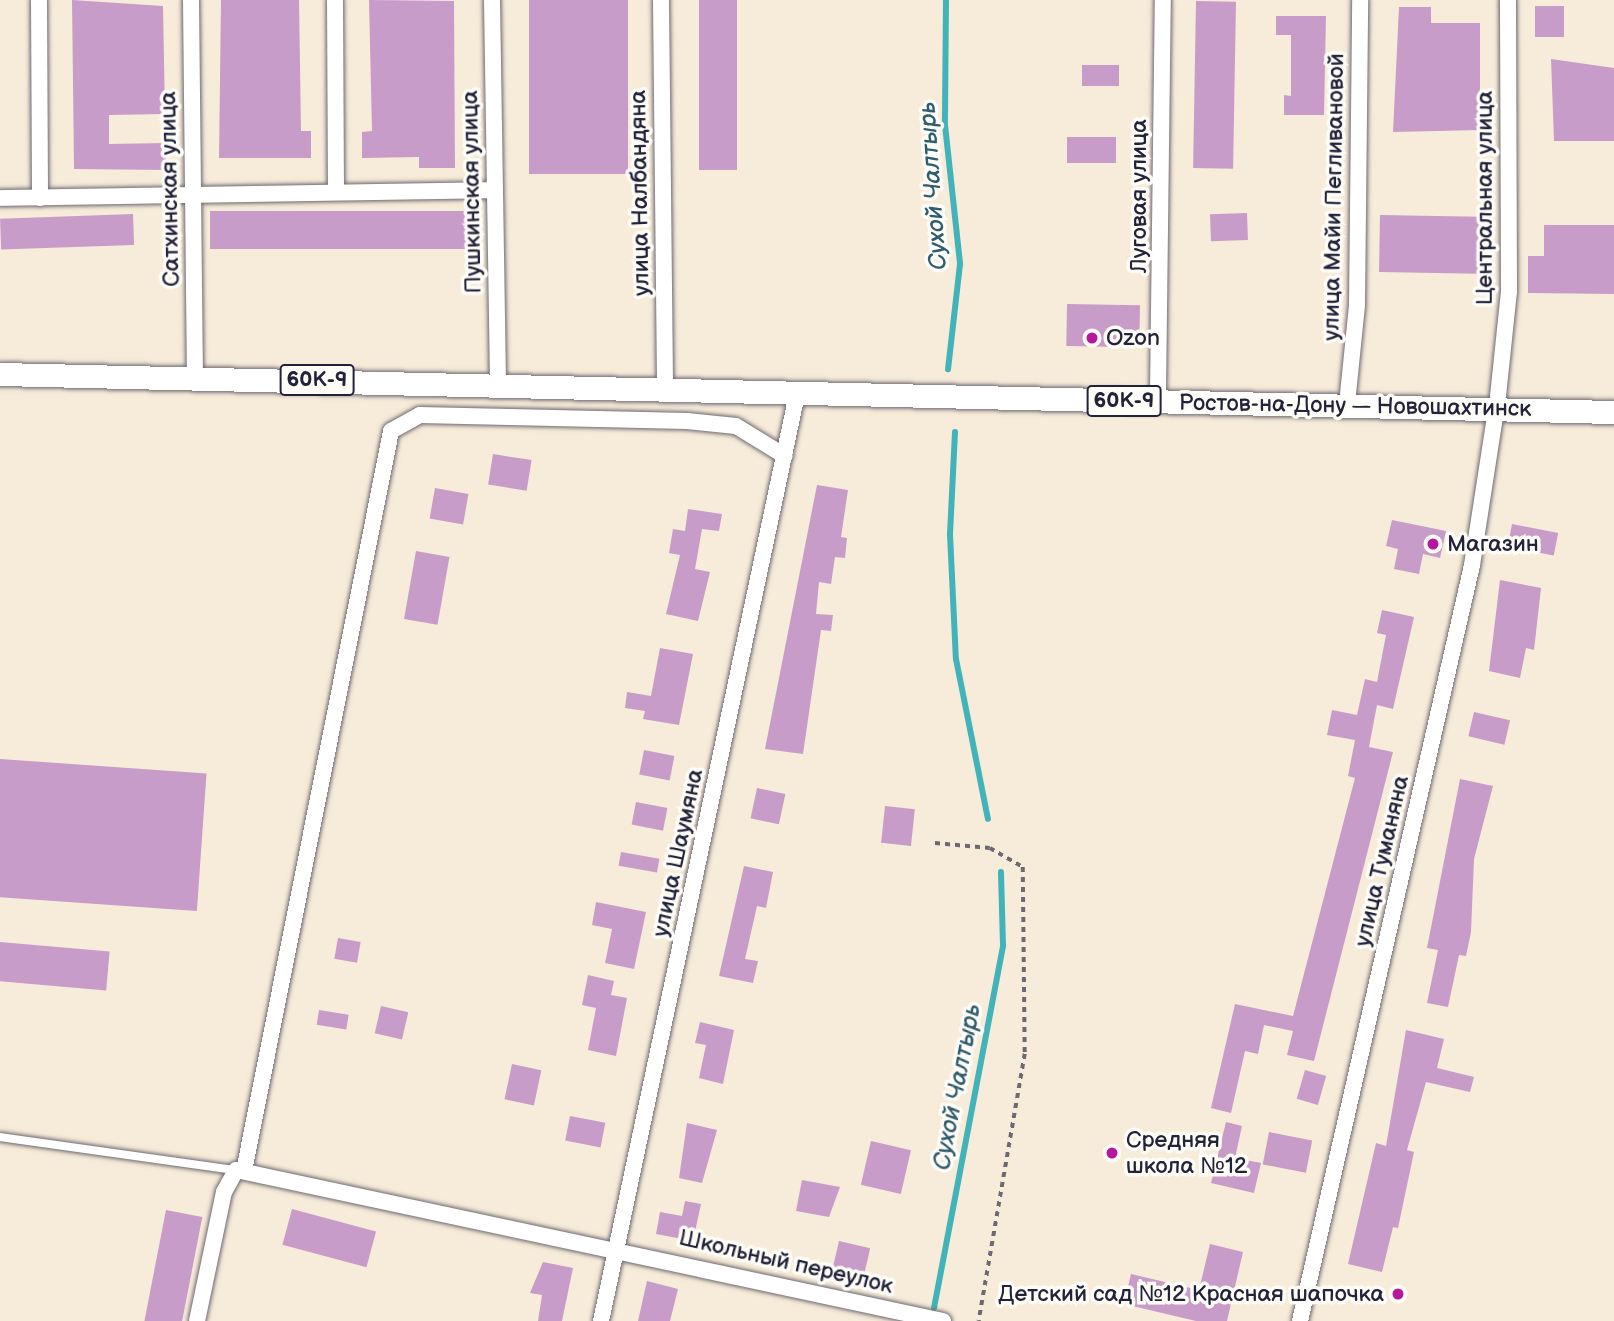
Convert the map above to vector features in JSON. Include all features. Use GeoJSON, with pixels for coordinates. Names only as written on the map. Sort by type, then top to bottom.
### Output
{"type":"FeatureCollection","features":[{"type":"Feature","properties":{"kind":"main road","name":"Ростов-на-Дону — Новошахтинск"},"geometry":{"type":"LineString","coordinates":[[0,374],[634,386],[797,394],[1497,403],[1614,397]]}},
{"type":"Feature","properties":{"kind":"main road","name":"Ростов-на-Дону — Новошахтинск"},"geometry":{"type":"LineString","coordinates":[[634,386],[1348,394],[1614,412]]}},
{"type":"Feature","properties":{"kind":"street"},"geometry":{"type":"LineString","coordinates":[[39,0],[40,198]]}},
{"type":"Feature","properties":{"kind":"street","name":"Сатхинская улица"},"geometry":{"type":"LineString","coordinates":[[191,0],[195,378]]}},
{"type":"Feature","properties":{"kind":"street"},"geometry":{"type":"LineString","coordinates":[[335,0],[336,192]]}},
{"type":"Feature","properties":{"kind":"street","name":"Пушкинская улица"},"geometry":{"type":"LineString","coordinates":[[492,0],[498,383]]}},
{"type":"Feature","properties":{"kind":"street","name":"улица Налбандяна"},"geometry":{"type":"LineString","coordinates":[[661,0],[665,385]]}},
{"type":"Feature","properties":{"kind":"street","name":"Луговая улица"},"geometry":{"type":"LineString","coordinates":[[1158,392],[1163,0]]}},
{"type":"Feature","properties":{"kind":"street","name":"улица Майи Пегливановой"},"geometry":{"type":"LineString","coordinates":[[1348,394],[1357,304],[1360,0]]}},
{"type":"Feature","properties":{"kind":"street","name":"Центральная улица"},"geometry":{"type":"LineString","coordinates":[[1497,403],[1509,292],[1508,0]]}},
{"type":"Feature","properties":{"kind":"street"},"geometry":{"type":"LineString","coordinates":[[0,198],[494,190]]}},
{"type":"Feature","properties":{"kind":"street","name":"улица Шаумяна"},"geometry":{"type":"LineString","coordinates":[[601,1321],[797,394]]}},
{"type":"Feature","properties":{"kind":"street","name":"улица Туманяна"},"geometry":{"type":"LineString","coordinates":[[1300,1321],[1480,527],[1497,403]]}},
{"type":"Feature","properties":{"kind":"street"},"geometry":{"type":"LineString","coordinates":[[197,1321],[224,1192],[240,1170],[391,431],[420,415],[687,421],[736,426],[785,456]]}},
{"type":"Feature","properties":{"kind":"street","name":"Школьный переулок"},"geometry":{"type":"LineString","coordinates":[[240,1170],[618,1247],[943,1321]]}},
{"type":"Feature","properties":{"kind":"lane"},"geometry":{"type":"LineString","coordinates":[[0,1137],[240,1170]]}},
{"type":"Feature","properties":{"kind":"path"},"geometry":{"type":"LineString","coordinates":[[935,843],[1012,855],[1024,876],[1025,1054],[979,1321]]}},
{"type":"Feature","properties":{"kind":"building"},"geometry":{"type":"Polygon","coordinates":[[[72,0],[163,6],[165,114],[109,115],[109,144],[166,143],[166,170],[74,169],[72,0]]]}},
{"type":"Feature","properties":{"kind":"building"},"geometry":{"type":"Polygon","coordinates":[[[221,0],[299,0],[301,131],[311,131],[311,158],[219,158],[221,0]]]}},
{"type":"Feature","properties":{"kind":"building"},"geometry":{"type":"Polygon","coordinates":[[[369,0],[454,1],[455,168],[419,168],[419,157],[362,158],[362,132],[372,131],[369,0]]]}},
{"type":"Feature","properties":{"kind":"building"},"geometry":{"type":"Polygon","coordinates":[[[529,0],[628,0],[628,174],[529,174],[529,0]]]}},
{"type":"Feature","properties":{"kind":"building"},"geometry":{"type":"Polygon","coordinates":[[[699,0],[737,0],[737,170],[699,170],[699,0]]]}},
{"type":"Feature","properties":{"kind":"building"},"geometry":{"type":"Polygon","coordinates":[[[1196,1],[1236,2],[1233,169],[1193,168],[1196,1]]]}},
{"type":"Feature","properties":{"kind":"building"},"geometry":{"type":"Polygon","coordinates":[[[1535,6],[1564,6],[1564,37],[1535,37],[1535,6]]]}},
{"type":"Feature","properties":{"kind":"building"},"geometry":{"type":"Polygon","coordinates":[[[1399,7],[1431,7],[1431,23],[1480,23],[1480,130],[1393,132],[1399,7]]]}},
{"type":"Feature","properties":{"kind":"building"},"geometry":{"type":"Polygon","coordinates":[[[1276,16],[1326,16],[1324,115],[1284,115],[1284,95],[1291,96],[1291,35],[1276,35],[1276,16]]]}},
{"type":"Feature","properties":{"kind":"building"},"geometry":{"type":"Polygon","coordinates":[[[1551,59],[1614,68],[1614,141],[1554,141],[1551,59]]]}},
{"type":"Feature","properties":{"kind":"building"},"geometry":{"type":"Polygon","coordinates":[[[1082,65],[1119,65],[1119,86],[1082,86],[1082,65]]]}},
{"type":"Feature","properties":{"kind":"building"},"geometry":{"type":"Polygon","coordinates":[[[1067,137],[1116,137],[1116,163],[1067,163],[1067,137]]]}},
{"type":"Feature","properties":{"kind":"building"},"geometry":{"type":"Polygon","coordinates":[[[210,211],[469,211],[469,249],[210,249],[210,211]]]}},
{"type":"Feature","properties":{"kind":"building"},"geometry":{"type":"Polygon","coordinates":[[[1247,213],[1248,240],[1211,241],[1210,214],[1247,213]]]}},
{"type":"Feature","properties":{"kind":"building"},"geometry":{"type":"Polygon","coordinates":[[[133,214],[134,245],[1,250],[0,219],[133,214]]]}},
{"type":"Feature","properties":{"kind":"building"},"geometry":{"type":"Polygon","coordinates":[[[1380,215],[1480,217],[1479,274],[1379,272],[1380,215]]]}},
{"type":"Feature","properties":{"kind":"building"},"geometry":{"type":"Polygon","coordinates":[[[1544,225],[1614,225],[1614,294],[1528,293],[1528,256],[1544,256],[1544,225]]]}},
{"type":"Feature","properties":{"kind":"building"},"geometry":{"type":"Polygon","coordinates":[[[1067,304],[1140,305],[1139,347],[1066,346],[1067,304]]]}},
{"type":"Feature","properties":{"kind":"building"},"geometry":{"type":"Polygon","coordinates":[[[493,454],[532,460],[527,491],[488,485],[493,454]]]}},
{"type":"Feature","properties":{"kind":"building"},"geometry":{"type":"Polygon","coordinates":[[[817,485],[848,490],[841,537],[847,538],[845,558],[835,557],[831,584],[819,582],[816,614],[833,615],[831,631],[821,630],[803,754],[765,749],[817,485]]]}},
{"type":"Feature","properties":{"kind":"building"},"geometry":{"type":"Polygon","coordinates":[[[435,488],[468,494],[463,524],[430,519],[435,488]]]}},
{"type":"Feature","properties":{"kind":"building"},"geometry":{"type":"Polygon","coordinates":[[[688,509],[722,514],[719,531],[702,529],[695,569],[710,572],[698,621],[666,614],[680,555],[669,553],[673,529],[685,531],[688,509]]]}},
{"type":"Feature","properties":{"kind":"building"},"geometry":{"type":"Polygon","coordinates":[[[1392,520],[1446,531],[1440,558],[1423,554],[1419,574],[1394,569],[1398,549],[1386,546],[1392,520]]]}},
{"type":"Feature","properties":{"kind":"building"},"geometry":{"type":"Polygon","coordinates":[[[1512,524],[1558,533],[1554,556],[1508,547],[1512,524]]]}},
{"type":"Feature","properties":{"kind":"building"},"geometry":{"type":"Polygon","coordinates":[[[416,551],[449,557],[438,625],[404,619],[416,551]]]}},
{"type":"Feature","properties":{"kind":"building"},"geometry":{"type":"Polygon","coordinates":[[[1500,580],[1541,588],[1534,650],[1526,648],[1520,678],[1489,671],[1500,580]]]}},
{"type":"Feature","properties":{"kind":"building"},"geometry":{"type":"Polygon","coordinates":[[[1382,610],[1414,617],[1393,709],[1377,705],[1369,747],[1393,752],[1314,1061],[1287,1055],[1293,1031],[1264,1025],[1258,1054],[1245,1051],[1231,1113],[1211,1108],[1235,1004],[1293,1016],[1355,778],[1348,776],[1355,740],[1327,735],[1332,710],[1357,715],[1365,679],[1377,682],[1386,635],[1377,633],[1382,610]]]}},
{"type":"Feature","properties":{"kind":"building"},"geometry":{"type":"Polygon","coordinates":[[[660,648],[693,654],[679,725],[643,719],[645,711],[625,708],[627,692],[651,696],[660,648]]]}},
{"type":"Feature","properties":{"kind":"building"},"geometry":{"type":"Polygon","coordinates":[[[1474,712],[1510,720],[1504,745],[1468,736],[1474,712]]]}},
{"type":"Feature","properties":{"kind":"building"},"geometry":{"type":"Polygon","coordinates":[[[644,750],[674,756],[670,780],[639,775],[644,750]]]}},
{"type":"Feature","properties":{"kind":"building"},"geometry":{"type":"Polygon","coordinates":[[[0,759],[206,773],[197,911],[0,897],[0,759]]]}},
{"type":"Feature","properties":{"kind":"building"},"geometry":{"type":"Polygon","coordinates":[[[1460,779],[1493,786],[1474,859],[1471,932],[1466,956],[1459,955],[1448,1007],[1427,1003],[1438,950],[1427,948],[1460,779]]]}},
{"type":"Feature","properties":{"kind":"building"},"geometry":{"type":"Polygon","coordinates":[[[757,788],[785,794],[779,824],[751,818],[757,788]]]}},
{"type":"Feature","properties":{"kind":"building"},"geometry":{"type":"Polygon","coordinates":[[[636,802],[667,808],[663,831],[632,825],[636,802]]]}},
{"type":"Feature","properties":{"kind":"building"},"geometry":{"type":"Polygon","coordinates":[[[885,806],[915,809],[911,846],[881,843],[885,806]]]}},
{"type":"Feature","properties":{"kind":"building"},"geometry":{"type":"Polygon","coordinates":[[[621,852],[659,859],[657,873],[619,866],[621,852]]]}},
{"type":"Feature","properties":{"kind":"building"},"geometry":{"type":"Polygon","coordinates":[[[744,866],[773,872],[766,908],[757,906],[745,959],[758,961],[753,983],[719,976],[744,866]]]}},
{"type":"Feature","properties":{"kind":"building"},"geometry":{"type":"Polygon","coordinates":[[[596,902],[646,912],[634,969],[605,963],[612,929],[592,925],[596,902]]]}},
{"type":"Feature","properties":{"kind":"building"},"geometry":{"type":"Polygon","coordinates":[[[338,938],[361,942],[357,963],[334,959],[338,938]]]}},
{"type":"Feature","properties":{"kind":"building"},"geometry":{"type":"Polygon","coordinates":[[[0,942],[110,952],[106,990],[0,981],[0,942]]]}},
{"type":"Feature","properties":{"kind":"building"},"geometry":{"type":"Polygon","coordinates":[[[588,975],[614,981],[611,995],[627,998],[616,1056],[588,1050],[596,1008],[582,1005],[588,975]]]}},
{"type":"Feature","properties":{"kind":"building"},"geometry":{"type":"Polygon","coordinates":[[[381,1006],[408,1012],[402,1040],[375,1033],[381,1006]]]}},
{"type":"Feature","properties":{"kind":"building"},"geometry":{"type":"Polygon","coordinates":[[[319,1010],[349,1015],[346,1030],[317,1025],[319,1010]]]}},
{"type":"Feature","properties":{"kind":"building"},"geometry":{"type":"Polygon","coordinates":[[[700,1022],[734,1030],[723,1084],[699,1078],[706,1045],[695,1043],[700,1022]]]}},
{"type":"Feature","properties":{"kind":"building"},"geometry":{"type":"Polygon","coordinates":[[[1406,1030],[1444,1039],[1437,1068],[1474,1077],[1470,1092],[1426,1082],[1407,1150],[1414,1152],[1398,1228],[1393,1227],[1382,1272],[1348,1264],[1376,1143],[1386,1146],[1406,1030]]]}},
{"type":"Feature","properties":{"kind":"building"},"geometry":{"type":"Polygon","coordinates":[[[512,1064],[541,1070],[534,1105],[505,1099],[512,1064]]]}},
{"type":"Feature","properties":{"kind":"building"},"geometry":{"type":"Polygon","coordinates":[[[1305,1070],[1326,1076],[1318,1105],[1297,1099],[1305,1070]]]}},
{"type":"Feature","properties":{"kind":"building"},"geometry":{"type":"Polygon","coordinates":[[[570,1116],[605,1123],[601,1147],[565,1141],[570,1116]]]}},
{"type":"Feature","properties":{"kind":"building"},"geometry":{"type":"Polygon","coordinates":[[[1226,1122],[1242,1126],[1235,1158],[1261,1163],[1254,1193],[1211,1183],[1226,1122]]]}},
{"type":"Feature","properties":{"kind":"building"},"geometry":{"type":"Polygon","coordinates":[[[687,1123],[717,1130],[702,1183],[679,1178],[687,1123]]]}},
{"type":"Feature","properties":{"kind":"building"},"geometry":{"type":"Polygon","coordinates":[[[1269,1132],[1312,1140],[1306,1173],[1263,1164],[1269,1132]]]}},
{"type":"Feature","properties":{"kind":"building"},"geometry":{"type":"Polygon","coordinates":[[[871,1141],[911,1150],[901,1194],[861,1185],[871,1141]]]}},
{"type":"Feature","properties":{"kind":"building"},"geometry":{"type":"Polygon","coordinates":[[[802,1180],[840,1187],[829,1217],[796,1211],[802,1180]]]}},
{"type":"Feature","properties":{"kind":"building"},"geometry":{"type":"Polygon","coordinates":[[[685,1201],[701,1204],[693,1241],[656,1234],[660,1212],[682,1216],[685,1201]]]}},
{"type":"Feature","properties":{"kind":"building"},"geometry":{"type":"Polygon","coordinates":[[[292,1209],[376,1232],[366,1267],[282,1245],[292,1209]]]}},
{"type":"Feature","properties":{"kind":"building"},"geometry":{"type":"Polygon","coordinates":[[[166,1210],[202,1217],[182,1321],[144,1321],[166,1210]]]}},
{"type":"Feature","properties":{"kind":"building"},"geometry":{"type":"Polygon","coordinates":[[[839,1241],[870,1248],[863,1278],[832,1271],[839,1241]]]}},
{"type":"Feature","properties":{"kind":"building"},"geometry":{"type":"Polygon","coordinates":[[[1210,1244],[1243,1252],[1227,1321],[1196,1321],[1124,1304],[1131,1274],[1199,1290],[1210,1244]]]}},
{"type":"Feature","properties":{"kind":"building"},"geometry":{"type":"Polygon","coordinates":[[[543,1262],[573,1268],[562,1321],[538,1321],[542,1295],[530,1293],[543,1262]]]}},
{"type":"Feature","properties":{"kind":"building"},"geometry":{"type":"Polygon","coordinates":[[[647,1281],[678,1289],[670,1321],[638,1321],[647,1281]]]}},
{"type":"Feature","properties":{"kind":"waterway","name":"Сухой Чалтырь"},"geometry":{"type":"LineString","coordinates":[[946,0],[945,125],[960,264],[948,369]]}},
{"type":"Feature","properties":{"kind":"waterway","name":"Сухой Чалтырь"},"geometry":{"type":"LineString","coordinates":[[955,432],[950,534],[956,659],[988,819]]}},
{"type":"Feature","properties":{"kind":"waterway","name":"Сухой Чалтырь"},"geometry":{"type":"LineString","coordinates":[[934,1308],[1003,945],[1001,872]]}},
{"type":"Feature","properties":{"kind":"place","name":"Ozon"},"geometry":{"type":"Point","coordinates":[1092,338]}},
{"type":"Feature","properties":{"kind":"place","name":"Магазин"},"geometry":{"type":"Point","coordinates":[1433,544]}},
{"type":"Feature","properties":{"kind":"place","name":"Средняя школа №12"},"geometry":{"type":"Point","coordinates":[1112,1153]}},
{"type":"Feature","properties":{"kind":"place","name":"Детский сад №12 Красная шапочка"},"geometry":{"type":"Point","coordinates":[1398,1294]}}]}
